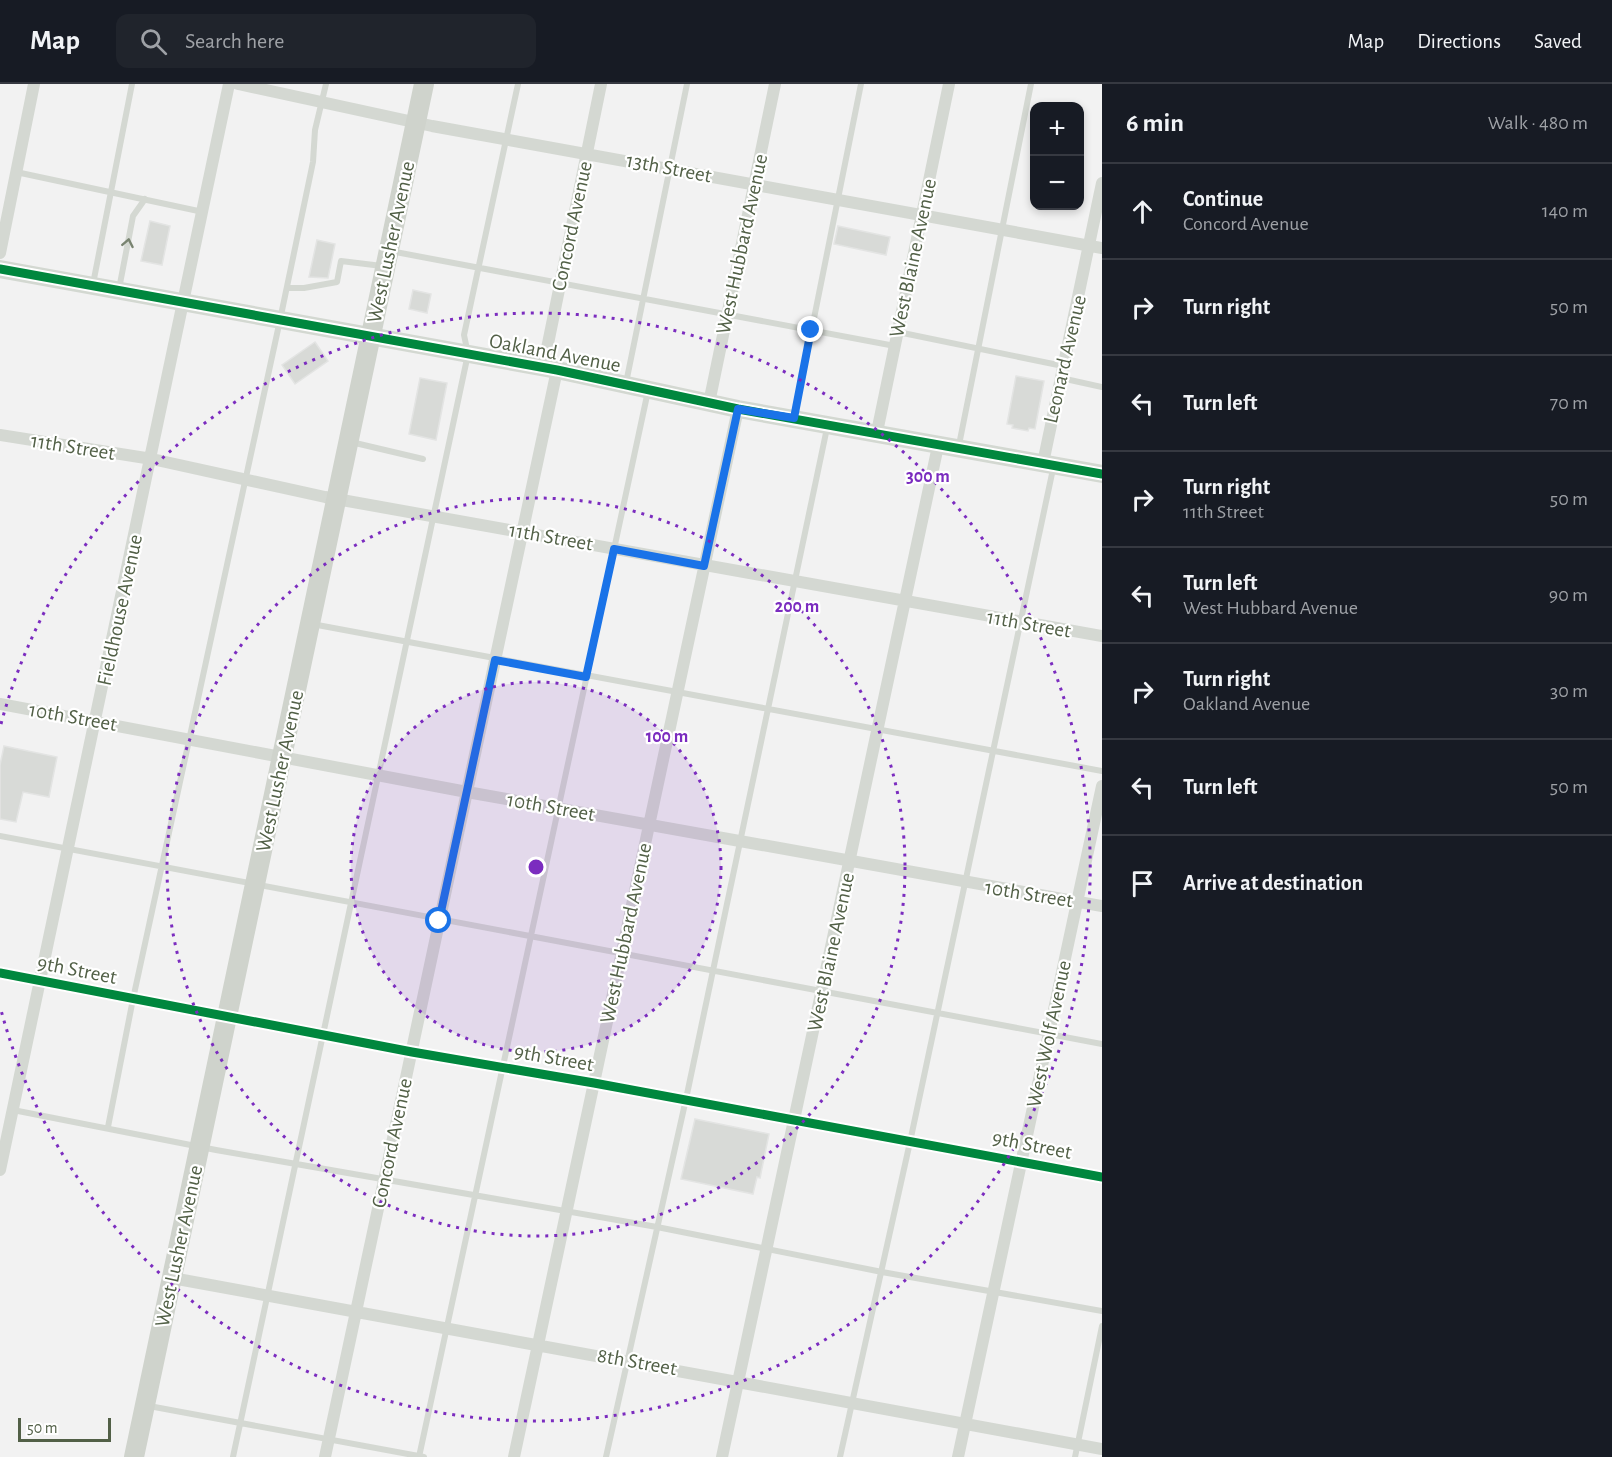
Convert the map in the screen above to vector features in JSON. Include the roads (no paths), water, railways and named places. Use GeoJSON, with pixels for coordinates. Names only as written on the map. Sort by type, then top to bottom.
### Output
{"type":"FeatureCollection","features":[{"type":"Feature","properties":{"kind":"main road","name":"West Lusher Avenue"},"geometry":{"type":"LineString","coordinates":[[134,1457],[424,84]]}},
{"type":"Feature","properties":{"kind":"street"},"geometry":{"type":"LineString","coordinates":[[0,253],[34,84]]}},
{"type":"Feature","properties":{"kind":"street","name":"Fieldhouse Avenue"},"geometry":{"type":"LineString","coordinates":[[0,1170],[230,84]]}},
{"type":"Feature","properties":{"kind":"street","name":"13th Street"},"geometry":{"type":"LineString","coordinates":[[238,84],[507,139],[1096,247]]}},
{"type":"Feature","properties":{"kind":"street","name":"Concord Avenue"},"geometry":{"type":"LineString","coordinates":[[325,1457],[522,532],[550,369],[560,283],[601,84]]}},
{"type":"Feature","properties":{"kind":"street","name":"West Hubbard Avenue"},"geometry":{"type":"LineString","coordinates":[[709,403],[775,84]]}},
{"type":"Feature","properties":{"kind":"street","name":"West Blaine Avenue"},"geometry":{"type":"LineString","coordinates":[[877,432],[949,84]]}},
{"type":"Feature","properties":{"kind":"street","name":"Leonard Avenue"},"geometry":{"type":"LineString","coordinates":[[1048,464],[1062,372],[1096,247],[1102,183]]}},
{"type":"Feature","properties":{"kind":"street","name":"Oakland Avenue"},"geometry":{"type":"LineString","coordinates":[[0,269],[550,369],[738,409],[1102,474]]}},
{"type":"Feature","properties":{"kind":"street","name":"West Hubbard Avenue"},"geometry":{"type":"LineString","coordinates":[[514,1457],[738,409]]}},
{"type":"Feature","properties":{"kind":"street","name":"11th Street"},"geometry":{"type":"LineString","coordinates":[[0,435],[152,459],[338,499],[1102,636]]}},
{"type":"Feature","properties":{"kind":"street","name":"West Blaine Avenue"},"geometry":{"type":"LineString","coordinates":[[722,1457],[938,446]]}},
{"type":"Feature","properties":{"kind":"street","name":"10th Street"},"geometry":{"type":"LineString","coordinates":[[0,704],[467,792],[1102,906]]}},
{"type":"Feature","properties":{"kind":"street","name":"West Wolf Avenue"},"geometry":{"type":"LineString","coordinates":[[958,1457],[1102,786]]}},
{"type":"Feature","properties":{"kind":"street","name":"9th Street"},"geometry":{"type":"LineString","coordinates":[[0,974],[227,1018],[686,1099],[1102,1177]]}},
{"type":"Feature","properties":{"kind":"street","name":"8th Street"},"geometry":{"type":"LineString","coordinates":[[172,1278],[965,1421],[1102,1449]]}},
{"type":"Feature","properties":{"kind":"lane"},"geometry":{"type":"LineString","coordinates":[[92,285],[132,84]]}},
{"type":"Feature","properties":{"kind":"lane"},"geometry":{"type":"LineString","coordinates":[[108,1127],[133,999],[247,480],[326,84]]}},
{"type":"Feature","properties":{"kind":"lane"},"geometry":{"type":"LineString","coordinates":[[232,1457],[435,516],[468,354],[464,335],[519,84]]}},
{"type":"Feature","properties":{"kind":"lane"},"geometry":{"type":"LineString","coordinates":[[626,385],[687,84]]}},
{"type":"Feature","properties":{"kind":"lane"},"geometry":{"type":"LineString","coordinates":[[794,418],[861,84]]}},
{"type":"Feature","properties":{"kind":"lane"},"geometry":{"type":"LineString","coordinates":[[958,449],[1031,84]]}},
{"type":"Feature","properties":{"kind":"lane"},"geometry":{"type":"LineString","coordinates":[[16,172],[203,212]]}},
{"type":"Feature","properties":{"kind":"lane"},"geometry":{"type":"LineString","coordinates":[[118,290],[133,216],[145,199]]}},
{"type":"Feature","properties":{"kind":"lane"},"geometry":{"type":"LineString","coordinates":[[287,288],[337,282],[341,261],[388,259],[479,267],[895,346]]}},
{"type":"Feature","properties":{"kind":"lane"},"geometry":{"type":"LineString","coordinates":[[898,332],[978,349],[1062,372],[1102,387]]}},
{"type":"Feature","properties":{"kind":"lane"},"geometry":{"type":"LineString","coordinates":[[145,1405],[421,1457],[648,390]]}},
{"type":"Feature","properties":{"kind":"lane"},"geometry":{"type":"LineString","coordinates":[[606,1457],[686,1099],[828,424]]}},
{"type":"Feature","properties":{"kind":"lane"},"geometry":{"type":"LineString","coordinates":[[350,442],[423,459]]}},
{"type":"Feature","properties":{"kind":"lane"},"geometry":{"type":"LineString","coordinates":[[840,1457],[937,1014],[1019,622],[1048,464]]}},
{"type":"Feature","properties":{"kind":"lane"},"geometry":{"type":"LineString","coordinates":[[311,624],[586,677],[768,707],[1102,771]]}},
{"type":"Feature","properties":{"kind":"lane"},"geometry":{"type":"LineString","coordinates":[[0,836],[439,921],[1102,1044]]}},
{"type":"Feature","properties":{"kind":"lane"},"geometry":{"type":"LineString","coordinates":[[13,1110],[475,1196],[657,1227],[882,1272],[1102,1311]]}},
{"type":"Feature","properties":{"kind":"lane"},"geometry":{"type":"LineString","coordinates":[[1075,1457],[1102,1326]]}}]}
